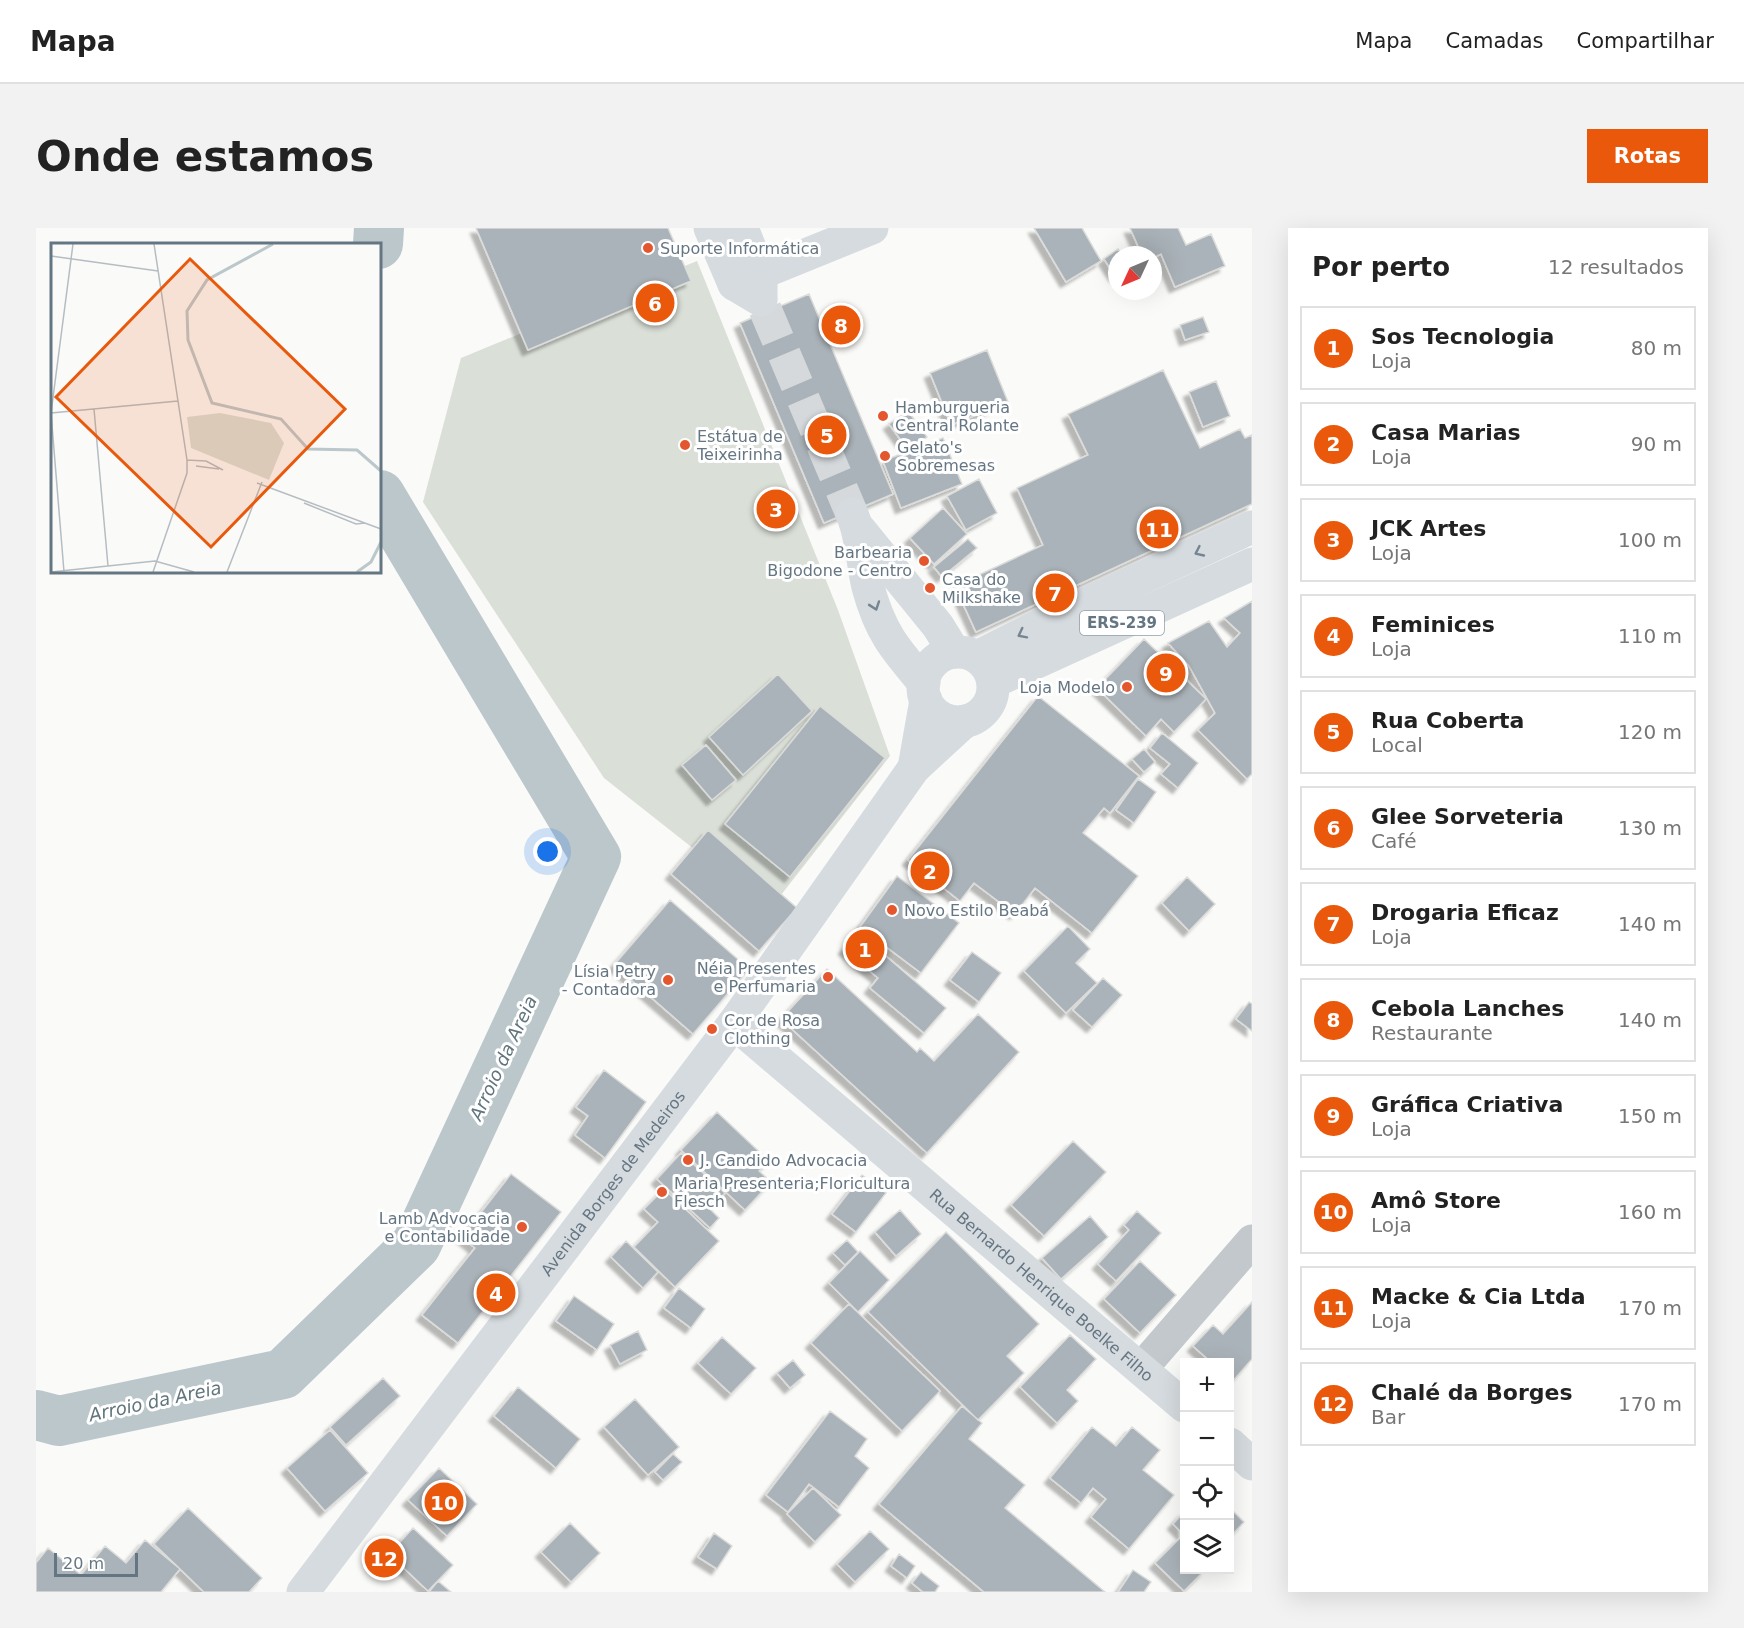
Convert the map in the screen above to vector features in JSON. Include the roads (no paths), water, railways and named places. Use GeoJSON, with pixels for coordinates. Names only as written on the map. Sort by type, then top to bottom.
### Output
{"type":"FeatureCollection","features":[{"type":"Feature","properties":{"kind":"main road"},"geometry":{"type":"LineString","coordinates":[[710,228],[755,292]]}},
{"type":"Feature","properties":{"kind":"main road"},"geometry":{"type":"LineString","coordinates":[[742,228],[755,292]]}},
{"type":"Feature","properties":{"kind":"main road"},"geometry":{"type":"LineString","coordinates":[[755,292],[872,228]]}},
{"type":"Feature","properties":{"kind":"main road"},"geometry":{"type":"LineString","coordinates":[[855,521],[938,626],[975,664],[992,696],[987,708],[977,717],[964,721],[942,718],[884,632],[868,586],[855,521]]}},
{"type":"Feature","properties":{"kind":"main road","name":"ERS-239"},"geometry":{"type":"LineString","coordinates":[[975,664],[1044,622],[1252,527]]}},
{"type":"Feature","properties":{"kind":"main road","name":"ERS-239"},"geometry":{"type":"LineString","coordinates":[[975,664],[1252,564]]}},
{"type":"Feature","properties":{"kind":"main road"},"geometry":{"type":"LineString","coordinates":[[914,768],[925,692],[934,662],[975,664]]}},
{"type":"Feature","properties":{"kind":"main road"},"geometry":{"type":"LineString","coordinates":[[914,768],[964,721]]}},
{"type":"Feature","properties":{"kind":"main road","name":"Avenida Borges de Medeiros"},"geometry":{"type":"LineString","coordinates":[[303,1592],[734,1023],[914,768]]}},
{"type":"Feature","properties":{"kind":"main road","name":"Rua Bernardo Henrique Boelke Filho"},"geometry":{"type":"LineString","coordinates":[[734,1023],[1180,1402]]}},
{"type":"Feature","properties":{"kind":"main road"},"geometry":{"type":"LineString","coordinates":[[1234,1448],[1252,1464]]}},
{"type":"Feature","properties":{"kind":"street"},"geometry":{"type":"LineString","coordinates":[[1141,1369],[1252,1241]]}},
{"type":"Feature","properties":{"kind":"waterway","name":"Arroio da Areia"},"geometry":{"type":"LineString","coordinates":[[378,243],[379,228]]}},
{"type":"Feature","properties":{"kind":"waterway","name":"Arroio da Areia"},"geometry":{"type":"LineString","coordinates":[[36,1415],[59,1421],[283,1374],[416,1245],[596,857],[381,497]]}},
{"type":"Feature","properties":{"kind":"tunnel"},"geometry":{"type":"LineString","coordinates":[[765,309],[852,514]]}},
{"type":"Feature","properties":{"kind":"place","name":"Suporte Informática"},"geometry":{"type":"Point","coordinates":[648,248]}},
{"type":"Feature","properties":{"kind":"place","name":"Glee Sorveteria"},"geometry":{"type":"Point","coordinates":[655,303]}},
{"type":"Feature","properties":{"kind":"place","name":"Cebola Lanches"},"geometry":{"type":"Point","coordinates":[841,325]}},
{"type":"Feature","properties":{"kind":"place","name":"Hamburgueria Central Rolante"},"geometry":{"type":"Point","coordinates":[883,416]}},
{"type":"Feature","properties":{"kind":"place","name":"Rua Coberta"},"geometry":{"type":"Point","coordinates":[827,435]}},
{"type":"Feature","properties":{"kind":"place","name":"Estátua de Teixeirinha"},"geometry":{"type":"Point","coordinates":[685,445]}},
{"type":"Feature","properties":{"kind":"place","name":"Gelato's Sobremesas"},"geometry":{"type":"Point","coordinates":[885,456]}},
{"type":"Feature","properties":{"kind":"place","name":"JCK Artes"},"geometry":{"type":"Point","coordinates":[776,509]}},
{"type":"Feature","properties":{"kind":"place","name":"Macke & Cia Ltda"},"geometry":{"type":"Point","coordinates":[1159,529]}},
{"type":"Feature","properties":{"kind":"place","name":"Barbearia Bigodone - Centro"},"geometry":{"type":"Point","coordinates":[924,561]}},
{"type":"Feature","properties":{"kind":"place","name":"Casa do Milkshake"},"geometry":{"type":"Point","coordinates":[930,588]}},
{"type":"Feature","properties":{"kind":"place","name":"Drogaria Eficaz"},"geometry":{"type":"Point","coordinates":[1055,593]}},
{"type":"Feature","properties":{"kind":"place","name":"Gráfica Criativa"},"geometry":{"type":"Point","coordinates":[1166,673]}},
{"type":"Feature","properties":{"kind":"place","name":"Loja Modelo"},"geometry":{"type":"Point","coordinates":[1127,687]}},
{"type":"Feature","properties":{"kind":"place","name":"Casa Marias"},"geometry":{"type":"Point","coordinates":[930,871]}},
{"type":"Feature","properties":{"kind":"place","name":"Novo Estilo Beabá"},"geometry":{"type":"Point","coordinates":[892,910]}},
{"type":"Feature","properties":{"kind":"place","name":"Sos Tecnologia"},"geometry":{"type":"Point","coordinates":[865,949]}},
{"type":"Feature","properties":{"kind":"place","name":"Néia Presentes e Perfumaria"},"geometry":{"type":"Point","coordinates":[828,977]}},
{"type":"Feature","properties":{"kind":"place","name":"Lísia Petry - Contadora"},"geometry":{"type":"Point","coordinates":[668,980]}},
{"type":"Feature","properties":{"kind":"place","name":"Cor de Rosa Clothing"},"geometry":{"type":"Point","coordinates":[712,1029]}},
{"type":"Feature","properties":{"kind":"place","name":"J. Candido Advocacia"},"geometry":{"type":"Point","coordinates":[688,1160]}},
{"type":"Feature","properties":{"kind":"place","name":"Maria Presenteria;Floricultura Flesch"},"geometry":{"type":"Point","coordinates":[662,1192]}},
{"type":"Feature","properties":{"kind":"place","name":"Lamb Advocacia e Contabilidade"},"geometry":{"type":"Point","coordinates":[522,1227]}},
{"type":"Feature","properties":{"kind":"place","name":"Feminices"},"geometry":{"type":"Point","coordinates":[496,1293]}},
{"type":"Feature","properties":{"kind":"place","name":"Amô Store"},"geometry":{"type":"Point","coordinates":[444,1502]}},
{"type":"Feature","properties":{"kind":"place","name":"Chalé da Borges"},"geometry":{"type":"Point","coordinates":[384,1558]}}]}
